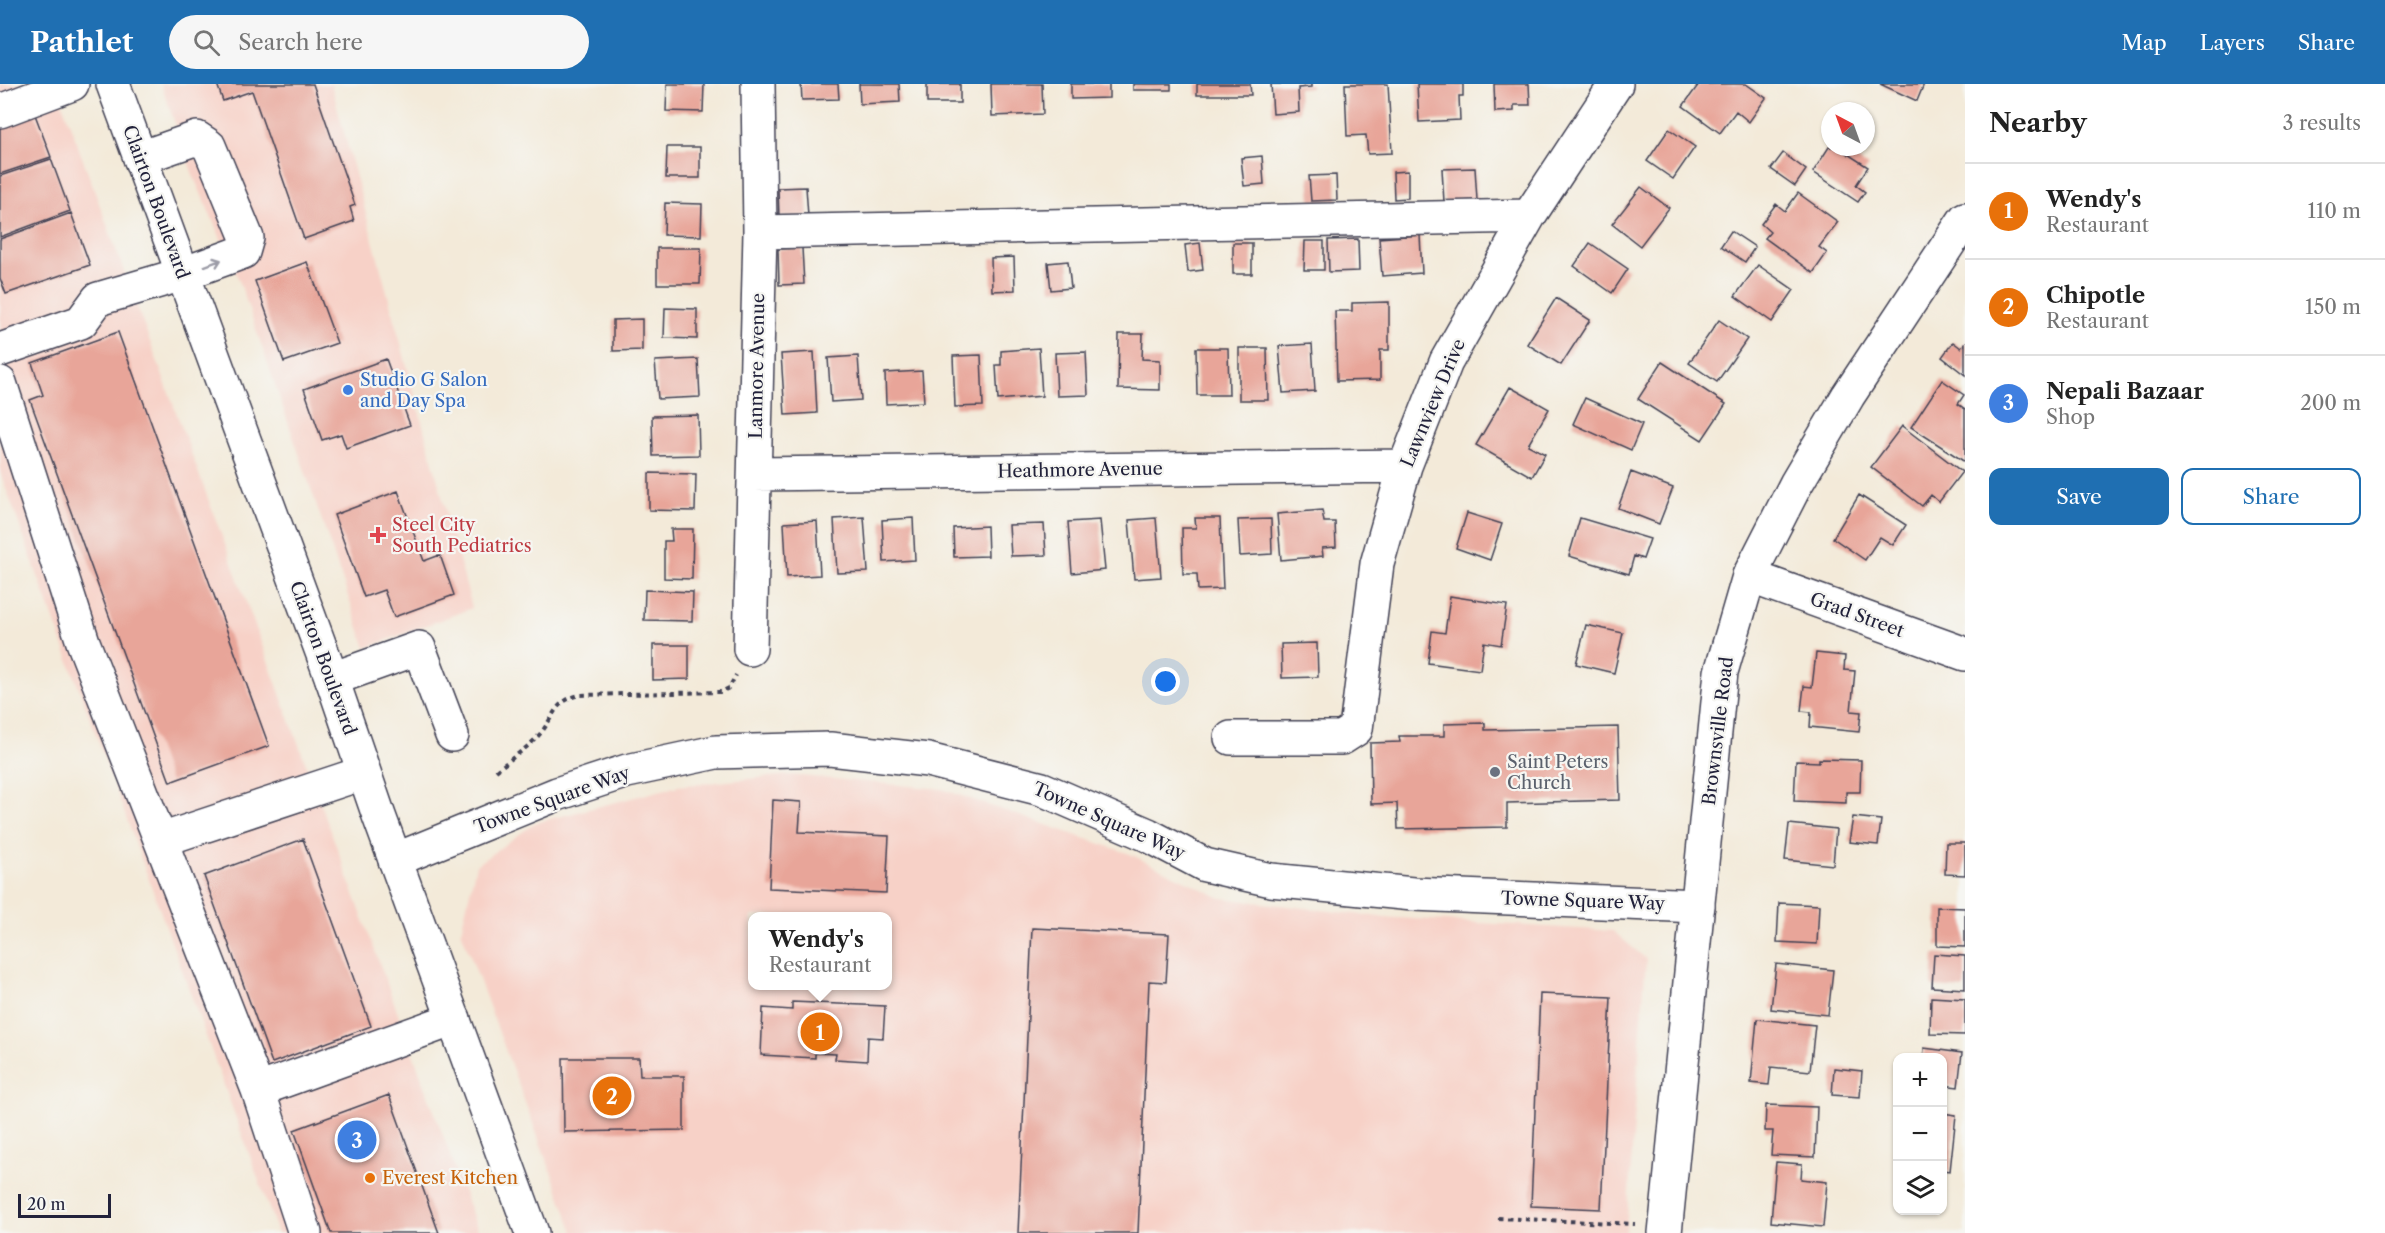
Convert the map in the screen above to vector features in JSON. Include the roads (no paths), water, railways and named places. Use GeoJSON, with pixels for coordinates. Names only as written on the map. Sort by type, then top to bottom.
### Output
{"type":"FeatureCollection","features":[{"type":"Feature","properties":{"kind":"main road"},"geometry":{"type":"LineString","coordinates":[[0,111],[72,84]]}},
{"type":"Feature","properties":{"kind":"main road","name":"Clairton Boulevard"},"geometry":{"type":"LineString","coordinates":[[113,84],[332,679],[394,860],[532,1233]]}},
{"type":"Feature","properties":{"kind":"main road","name":"Lanmore Avenue"},"geometry":{"type":"LineString","coordinates":[[750,649],[760,232],[758,84]]}},
{"type":"Feature","properties":{"kind":"main road","name":"Lawnview Drive"},"geometry":{"type":"LineString","coordinates":[[1231,738],[1342,738],[1356,729],[1377,564],[1405,466],[1446,362],[1529,216],[1616,84]]}},
{"type":"Feature","properties":{"kind":"main road"},"geometry":{"type":"LineString","coordinates":[[0,350],[81,322],[98,299],[183,274],[243,252],[247,238],[209,146],[197,138],[140,158]]}},
{"type":"Feature","properties":{"kind":"main road"},"geometry":{"type":"LineString","coordinates":[[760,232],[1529,216]]}},
{"type":"Feature","properties":{"kind":"main road","name":"Brownsville Road"},"geometry":{"type":"LineString","coordinates":[[1666,1229],[1721,672],[1749,576],[1796,484],[1848,396],[1965,219]]}},
{"type":"Feature","properties":{"kind":"main road"},"geometry":{"type":"LineString","coordinates":[[0,383],[83,642],[258,1090],[305,1233]]}},
{"type":"Feature","properties":{"kind":"main road","name":"Heathmore Avenue"},"geometry":{"type":"LineString","coordinates":[[755,474],[1405,466]]}},
{"type":"Feature","properties":{"kind":"main road","name":"Grad Street"},"geometry":{"type":"LineString","coordinates":[[1749,576],[1965,654]]}},
{"type":"Feature","properties":{"kind":"main road"},"geometry":{"type":"LineString","coordinates":[[332,679],[419,648],[452,735]]}},
{"type":"Feature","properties":{"kind":"main road","name":"Towne Square Way"},"geometry":{"type":"LineString","coordinates":[[394,860],[557,794],[627,771],[716,752],[830,749],[928,760],[1042,789],[1148,835],[1205,865],[1271,880],[1413,894],[1698,906]]}},
{"type":"Feature","properties":{"kind":"main road"},"geometry":{"type":"LineString","coordinates":[[161,840],[363,773]]}},
{"type":"Feature","properties":{"kind":"main road"},"geometry":{"type":"LineString","coordinates":[[258,1090],[454,1019]]}},
{"type":"Feature","properties":{"kind":"place","name":"Studio G Salon and Day Spa"},"geometry":{"type":"Point","coordinates":[348,390]}},
{"type":"Feature","properties":{"kind":"place","name":"Steel City South Pediatrics"},"geometry":{"type":"Point","coordinates":[378,535]}},
{"type":"Feature","properties":{"kind":"place","name":"Saint Peters Church"},"geometry":{"type":"Point","coordinates":[1495,772]}},
{"type":"Feature","properties":{"kind":"place","name":"Wendy's"},"geometry":{"type":"Point","coordinates":[820,1032]}},
{"type":"Feature","properties":{"kind":"place","name":"Chipotle"},"geometry":{"type":"Point","coordinates":[612,1096]}},
{"type":"Feature","properties":{"kind":"place","name":"Nepali Bazaar"},"geometry":{"type":"Point","coordinates":[357,1140]}},
{"type":"Feature","properties":{"kind":"place","name":"Everest Kitchen"},"geometry":{"type":"Point","coordinates":[370,1178]}}]}
